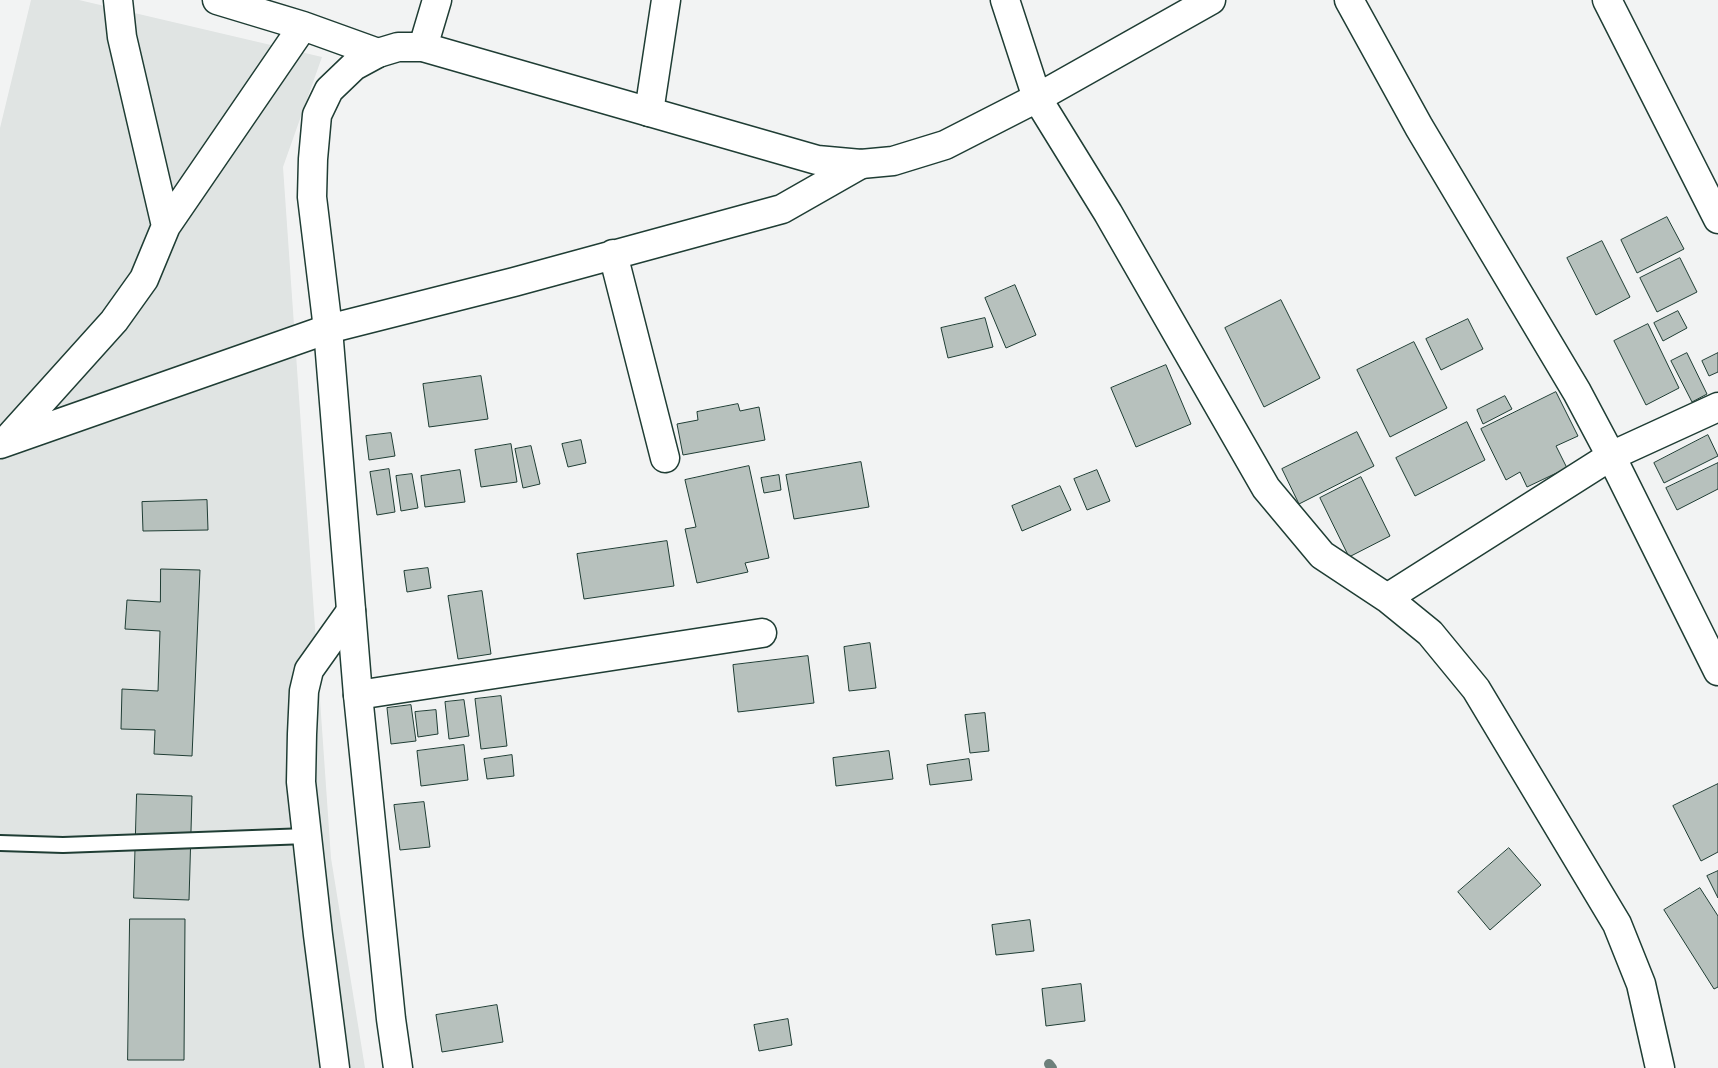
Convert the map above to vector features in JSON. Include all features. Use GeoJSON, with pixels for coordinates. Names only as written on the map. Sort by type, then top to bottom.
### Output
{"type":"FeatureCollection","features":[{"type":"Feature","properties":{"kind":"street"},"geometry":{"type":"LineString","coordinates":[[118,0],[122,37],[166,226]]}},
{"type":"Feature","properties":{"kind":"street"},"geometry":{"type":"LineString","coordinates":[[217,0],[303,26],[378,53]]}},
{"type":"Feature","properties":{"kind":"street"},"geometry":{"type":"LineString","coordinates":[[423,47],[437,0]]}},
{"type":"Feature","properties":{"kind":"street"},"geometry":{"type":"LineString","coordinates":[[649,112],[666,0]]}},
{"type":"Feature","properties":{"kind":"street"},"geometry":{"type":"LineString","coordinates":[[1005,0],[1037,98],[1108,213],[1266,488],[1322,556],[1386,598],[1430,633],[1476,689],[1617,924],[1641,984],[1660,1068]]}},
{"type":"Feature","properties":{"kind":"street"},"geometry":{"type":"LineString","coordinates":[[398,1068],[391,1019],[358,695],[328,329],[312,197],[317,115],[329,90],[354,66],[378,53],[398,47],[423,47],[817,160],[861,164],[893,161],[945,145],[1037,98],[1212,0]]}},
{"type":"Feature","properties":{"kind":"street"},"geometry":{"type":"LineString","coordinates":[[1349,0],[1419,127],[1577,392],[1718,671]]}},
{"type":"Feature","properties":{"kind":"street"},"geometry":{"type":"LineString","coordinates":[[1607,0],[1718,219]]}},
{"type":"Feature","properties":{"kind":"street"},"geometry":{"type":"LineString","coordinates":[[2,444],[114,321],[144,279],[166,226],[303,26]]}},
{"type":"Feature","properties":{"kind":"street"},"geometry":{"type":"LineString","coordinates":[[2,444],[328,329],[514,282],[782,209],[861,164]]}},
{"type":"Feature","properties":{"kind":"street"},"geometry":{"type":"LineString","coordinates":[[613,254],[666,458]]}},
{"type":"Feature","properties":{"kind":"street"},"geometry":{"type":"LineString","coordinates":[[1386,598],[1611,456],[1718,407]]}},
{"type":"Feature","properties":{"kind":"street"},"geometry":{"type":"LineString","coordinates":[[335,1068],[301,782],[304,691],[308,670],[351,610]]}},
{"type":"Feature","properties":{"kind":"street"},"geometry":{"type":"LineString","coordinates":[[358,695],[762,633]]}},
{"type":"Feature","properties":{"kind":"lane"},"geometry":{"type":"LineString","coordinates":[[0,844],[63,845],[307,836]]}},
{"type":"Feature","properties":{"kind":"shaded area"},"geometry":{"type":"Polygon","coordinates":[[[31,0],[79,0],[322,57],[283,167],[331,858],[365,1068],[0,1068],[0,128],[31,0]]]}},
{"type":"Feature","properties":{"kind":"building"},"geometry":{"type":"Polygon","coordinates":[[[1667,217],[1684,249],[1637,273],[1621,240],[1667,217]]]}},
{"type":"Feature","properties":{"kind":"building"},"geometry":{"type":"Polygon","coordinates":[[[1602,241],[1630,297],[1596,315],[1567,258],[1602,241]]]}},
{"type":"Feature","properties":{"kind":"building"},"geometry":{"type":"Polygon","coordinates":[[[1680,258],[1697,292],[1657,312],[1640,278],[1680,258]]]}},
{"type":"Feature","properties":{"kind":"building"},"geometry":{"type":"Polygon","coordinates":[[[1015,285],[1036,335],[1006,348],[985,298],[1015,285]]]}},
{"type":"Feature","properties":{"kind":"building"},"geometry":{"type":"Polygon","coordinates":[[[1281,300],[1320,378],[1264,407],[1225,328],[1281,300]]]}},
{"type":"Feature","properties":{"kind":"building"},"geometry":{"type":"Polygon","coordinates":[[[1678,311],[1687,328],[1663,341],[1654,323],[1678,311]]]}},
{"type":"Feature","properties":{"kind":"building"},"geometry":{"type":"Polygon","coordinates":[[[985,318],[993,347],[948,358],[941,328],[985,318]]]}},
{"type":"Feature","properties":{"kind":"building"},"geometry":{"type":"Polygon","coordinates":[[[1468,319],[1483,349],[1441,370],[1426,339],[1468,319]]]}},
{"type":"Feature","properties":{"kind":"building"},"geometry":{"type":"Polygon","coordinates":[[[1648,324],[1679,388],[1646,405],[1614,341],[1648,324]]]}},
{"type":"Feature","properties":{"kind":"building"},"geometry":{"type":"Polygon","coordinates":[[[1414,342],[1447,408],[1390,437],[1357,370],[1414,342]]]}},
{"type":"Feature","properties":{"kind":"building"},"geometry":{"type":"Polygon","coordinates":[[[1687,353],[1707,394],[1692,402],[1671,361],[1687,353]]]}},
{"type":"Feature","properties":{"kind":"building"},"geometry":{"type":"Polygon","coordinates":[[[1718,353],[1718,372],[1709,376],[1702,361],[1718,353]]]}},
{"type":"Feature","properties":{"kind":"building"},"geometry":{"type":"Polygon","coordinates":[[[1166,365],[1191,424],[1136,447],[1111,388],[1166,365]]]}},
{"type":"Feature","properties":{"kind":"building"},"geometry":{"type":"Polygon","coordinates":[[[481,376],[488,419],[429,427],[423,384],[481,376]]]}},
{"type":"Feature","properties":{"kind":"building"},"geometry":{"type":"Polygon","coordinates":[[[1556,392],[1578,436],[1556,446],[1567,468],[1527,487],[1520,472],[1506,480],[1481,429],[1556,392]]]}},
{"type":"Feature","properties":{"kind":"building"},"geometry":{"type":"Polygon","coordinates":[[[1505,396],[1512,409],[1483,424],[1477,410],[1505,396]]]}},
{"type":"Feature","properties":{"kind":"building"},"geometry":{"type":"Polygon","coordinates":[[[738,404],[740,411],[759,407],[765,440],[683,455],[677,424],[698,420],[697,412],[738,404]]]}},
{"type":"Feature","properties":{"kind":"building"},"geometry":{"type":"Polygon","coordinates":[[[1467,422],[1485,460],[1415,496],[1396,458],[1467,422]]]}},
{"type":"Feature","properties":{"kind":"building"},"geometry":{"type":"Polygon","coordinates":[[[1357,432],[1374,466],[1299,504],[1282,469],[1357,432]]]}},
{"type":"Feature","properties":{"kind":"building"},"geometry":{"type":"Polygon","coordinates":[[[391,433],[395,456],[369,460],[366,436],[391,433]]]}},
{"type":"Feature","properties":{"kind":"building"},"geometry":{"type":"Polygon","coordinates":[[[1708,435],[1718,456],[1664,483],[1654,463],[1708,435]]]}},
{"type":"Feature","properties":{"kind":"building"},"geometry":{"type":"Polygon","coordinates":[[[581,440],[586,463],[568,467],[562,444],[581,440]]]}},
{"type":"Feature","properties":{"kind":"building"},"geometry":{"type":"Polygon","coordinates":[[[511,444],[517,482],[481,487],[475,450],[511,444]]]}},
{"type":"Feature","properties":{"kind":"building"},"geometry":{"type":"Polygon","coordinates":[[[531,446],[540,484],[523,488],[515,449],[531,446]]]}},
{"type":"Feature","properties":{"kind":"building"},"geometry":{"type":"Polygon","coordinates":[[[861,462],[869,507],[794,519],[786,475],[861,462]]]}},
{"type":"Feature","properties":{"kind":"building"},"geometry":{"type":"Polygon","coordinates":[[[1718,463],[1718,489],[1677,510],[1666,488],[1718,463]]]}},
{"type":"Feature","properties":{"kind":"building"},"geometry":{"type":"Polygon","coordinates":[[[749,466],[769,558],[745,563],[748,572],[697,583],[685,529],[696,527],[685,480],[749,466]]]}},
{"type":"Feature","properties":{"kind":"building"},"geometry":{"type":"Polygon","coordinates":[[[389,469],[395,512],[377,515],[370,472],[389,469]]]}},
{"type":"Feature","properties":{"kind":"building"},"geometry":{"type":"Polygon","coordinates":[[[460,470],[465,502],[425,507],[421,476],[460,470]]]}},
{"type":"Feature","properties":{"kind":"building"},"geometry":{"type":"Polygon","coordinates":[[[1097,470],[1110,501],[1087,510],[1074,479],[1097,470]]]}},
{"type":"Feature","properties":{"kind":"building"},"geometry":{"type":"Polygon","coordinates":[[[412,474],[418,508],[401,511],[396,476],[412,474]]]}},
{"type":"Feature","properties":{"kind":"building"},"geometry":{"type":"Polygon","coordinates":[[[779,475],[781,490],[764,493],[761,478],[779,475]]]}},
{"type":"Feature","properties":{"kind":"building"},"geometry":{"type":"Polygon","coordinates":[[[1361,477],[1390,536],[1349,557],[1320,498],[1361,477]]]}},
{"type":"Feature","properties":{"kind":"building"},"geometry":{"type":"Polygon","coordinates":[[[1060,486],[1071,510],[1022,531],[1012,506],[1060,486]]]}},
{"type":"Feature","properties":{"kind":"building"},"geometry":{"type":"Polygon","coordinates":[[[207,500],[208,530],[143,531],[142,502],[207,500]]]}},
{"type":"Feature","properties":{"kind":"building"},"geometry":{"type":"Polygon","coordinates":[[[667,541],[674,586],[584,599],[577,554],[667,541]]]}},
{"type":"Feature","properties":{"kind":"building"},"geometry":{"type":"Polygon","coordinates":[[[428,568],[431,588],[407,592],[404,571],[428,568]]]}},
{"type":"Feature","properties":{"kind":"building"},"geometry":{"type":"Polygon","coordinates":[[[161,569],[200,570],[192,756],[154,754],[155,730],[121,729],[122,689],[158,691],[160,631],[125,629],[127,600],[160,602],[161,569]]]}},
{"type":"Feature","properties":{"kind":"building"},"geometry":{"type":"Polygon","coordinates":[[[482,591],[491,654],[458,659],[448,596],[482,591]]]}},
{"type":"Feature","properties":{"kind":"building"},"geometry":{"type":"Polygon","coordinates":[[[870,643],[876,688],[849,691],[844,647],[870,643]]]}},
{"type":"Feature","properties":{"kind":"building"},"geometry":{"type":"Polygon","coordinates":[[[808,656],[814,703],[738,712],[733,665],[808,656]]]}},
{"type":"Feature","properties":{"kind":"building"},"geometry":{"type":"Polygon","coordinates":[[[501,696],[507,746],[481,749],[475,699],[501,696]]]}},
{"type":"Feature","properties":{"kind":"building"},"geometry":{"type":"Polygon","coordinates":[[[464,700],[469,736],[449,739],[445,702],[464,700]]]}},
{"type":"Feature","properties":{"kind":"building"},"geometry":{"type":"Polygon","coordinates":[[[411,705],[416,741],[391,744],[387,708],[411,705]]]}},
{"type":"Feature","properties":{"kind":"building"},"geometry":{"type":"Polygon","coordinates":[[[436,710],[438,734],[418,737],[415,712],[436,710]]]}},
{"type":"Feature","properties":{"kind":"building"},"geometry":{"type":"Polygon","coordinates":[[[985,713],[989,751],[970,753],[965,715],[985,713]]]}},
{"type":"Feature","properties":{"kind":"building"},"geometry":{"type":"Polygon","coordinates":[[[464,745],[468,780],[421,786],[417,751],[464,745]]]}},
{"type":"Feature","properties":{"kind":"building"},"geometry":{"type":"Polygon","coordinates":[[[889,751],[893,779],[836,786],[833,758],[889,751]]]}},
{"type":"Feature","properties":{"kind":"building"},"geometry":{"type":"Polygon","coordinates":[[[512,755],[514,776],[487,779],[484,759],[512,755]]]}},
{"type":"Feature","properties":{"kind":"building"},"geometry":{"type":"Polygon","coordinates":[[[969,759],[972,780],[930,785],[927,765],[969,759]]]}},
{"type":"Feature","properties":{"kind":"building"},"geometry":{"type":"Polygon","coordinates":[[[1718,784],[1718,852],[1701,861],[1673,806],[1718,784]]]}},
{"type":"Feature","properties":{"kind":"building"},"geometry":{"type":"Polygon","coordinates":[[[137,794],[192,796],[189,900],[134,898],[137,794]]]}},
{"type":"Feature","properties":{"kind":"building"},"geometry":{"type":"Polygon","coordinates":[[[424,802],[430,847],[400,850],[394,805],[424,802]]]}},
{"type":"Feature","properties":{"kind":"building"},"geometry":{"type":"Polygon","coordinates":[[[1509,848],[1541,885],[1490,930],[1458,892],[1509,848]]]}},
{"type":"Feature","properties":{"kind":"building"},"geometry":{"type":"Polygon","coordinates":[[[1718,871],[1718,898],[1707,876],[1718,871]]]}},
{"type":"Feature","properties":{"kind":"building"},"geometry":{"type":"Polygon","coordinates":[[[1700,888],[1718,916],[1718,987],[1714,989],[1664,910],[1700,888]]]}},
{"type":"Feature","properties":{"kind":"building"},"geometry":{"type":"Polygon","coordinates":[[[130,919],[185,919],[184,1060],[128,1060],[130,919]]]}},
{"type":"Feature","properties":{"kind":"building"},"geometry":{"type":"Polygon","coordinates":[[[1030,920],[1034,951],[996,955],[992,925],[1030,920]]]}},
{"type":"Feature","properties":{"kind":"building"},"geometry":{"type":"Polygon","coordinates":[[[1081,984],[1085,1021],[1046,1026],[1042,989],[1081,984]]]}},
{"type":"Feature","properties":{"kind":"building"},"geometry":{"type":"Polygon","coordinates":[[[497,1005],[503,1042],[442,1052],[436,1015],[497,1005]]]}},
{"type":"Feature","properties":{"kind":"building"},"geometry":{"type":"Polygon","coordinates":[[[788,1019],[792,1045],[759,1051],[754,1025],[788,1019]]]}},
{"type":"Feature","properties":{"kind":"waterway"},"geometry":{"type":"LineString","coordinates":[[1049,1064],[1052,1068]]}}]}
